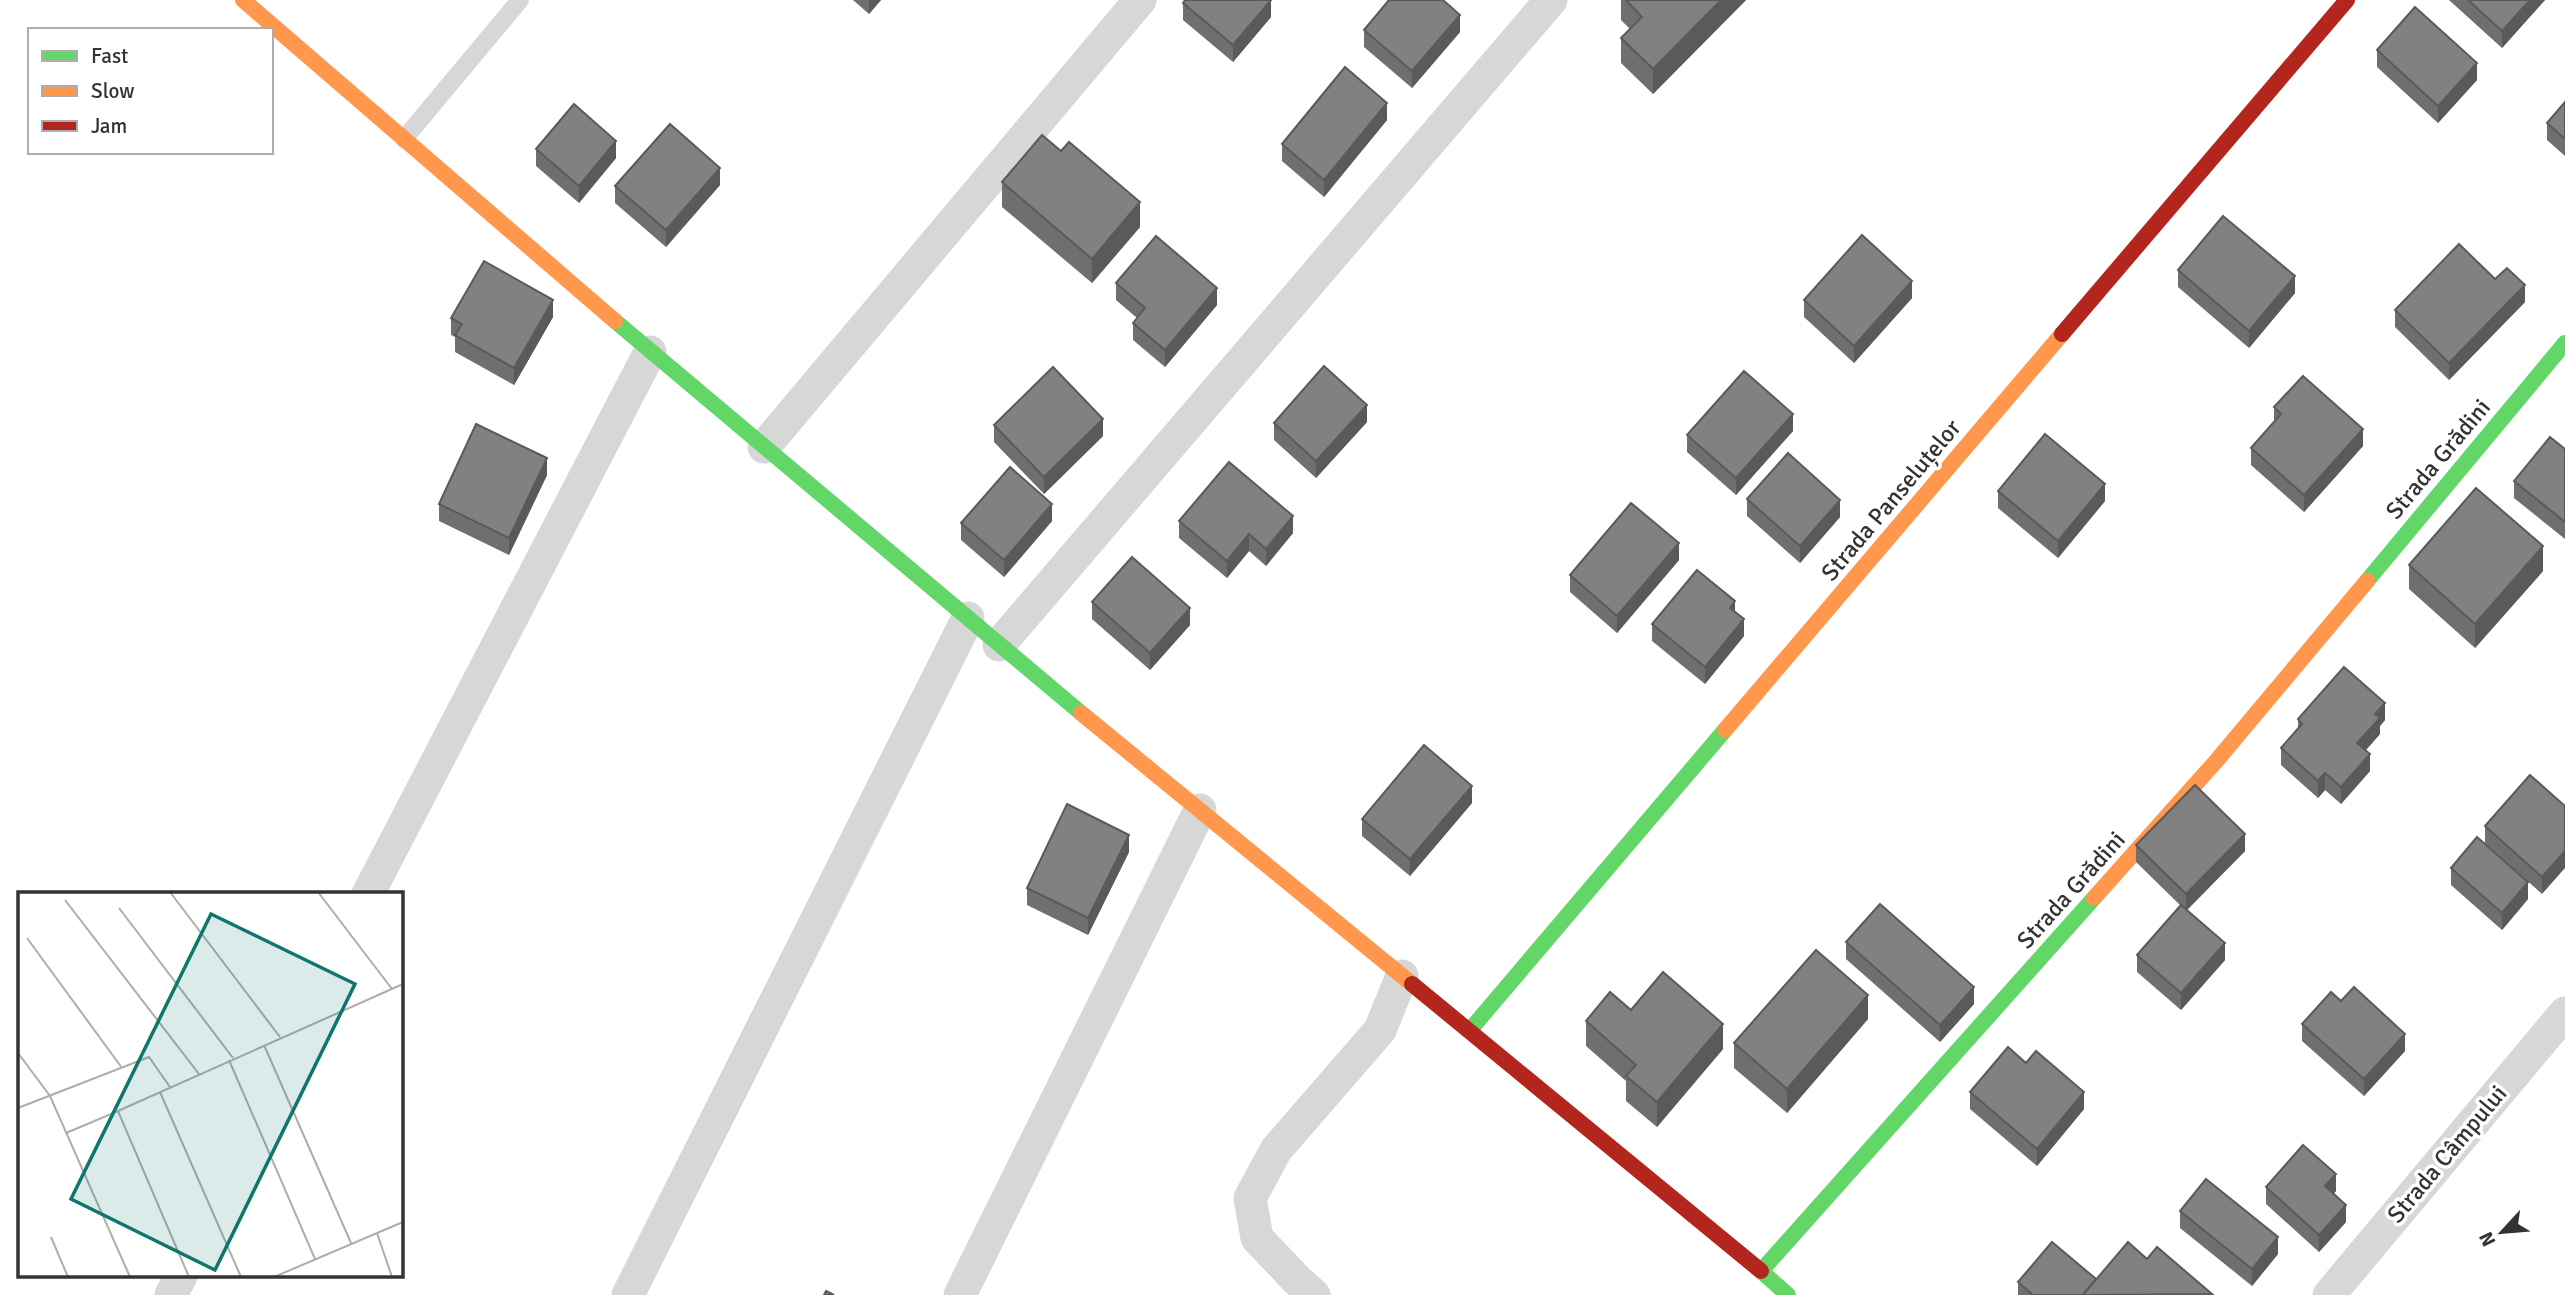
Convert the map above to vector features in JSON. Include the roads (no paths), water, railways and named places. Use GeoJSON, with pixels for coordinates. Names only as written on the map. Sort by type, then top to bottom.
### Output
{"type":"FeatureCollection","features":[{"type":"Feature","properties":{"kind":"street"},"geometry":{"type":"LineString","coordinates":[[243,0],[650,352],[999,645],[1470,1030],[1788,1295]]}},
{"type":"Feature","properties":{"kind":"street"},"geometry":{"type":"LineString","coordinates":[[764,447],[1140,0]]}},
{"type":"Feature","properties":{"kind":"street"},"geometry":{"type":"LineString","coordinates":[[999,645],[1551,0]]}},
{"type":"Feature","properties":{"kind":"street","name":"Strada Panseluțelor"},"geometry":{"type":"LineString","coordinates":[[1470,1030],[2347,0]]}},
{"type":"Feature","properties":{"kind":"street","name":"Strada Grădini"},"geometry":{"type":"LineString","coordinates":[[1761,1271],[2218,759],[2565,343]]}},
{"type":"Feature","properties":{"kind":"street"},"geometry":{"type":"LineString","coordinates":[[369,892],[650,352]]}},
{"type":"Feature","properties":{"kind":"street"},"geometry":{"type":"LineString","coordinates":[[628,1295],[968,618]]}},
{"type":"Feature","properties":{"kind":"street"},"geometry":{"type":"LineString","coordinates":[[960,1295],[1200,810]]}},
{"type":"Feature","properties":{"kind":"street"},"geometry":{"type":"LineString","coordinates":[[1314,1295],[1257,1238],[1250,1198],[1276,1150],[1380,1030],[1402,976]]}},
{"type":"Feature","properties":{"kind":"street","name":"Strada Câmpului"},"geometry":{"type":"LineString","coordinates":[[2329,1295],[2565,1013]]}},
{"type":"Feature","properties":{"kind":"street"},"geometry":{"type":"LineString","coordinates":[[171,1295],[180,1278]]}},
{"type":"Feature","properties":{"kind":"lane"},"geometry":{"type":"LineString","coordinates":[[404,139],[520,0]]}}]}
